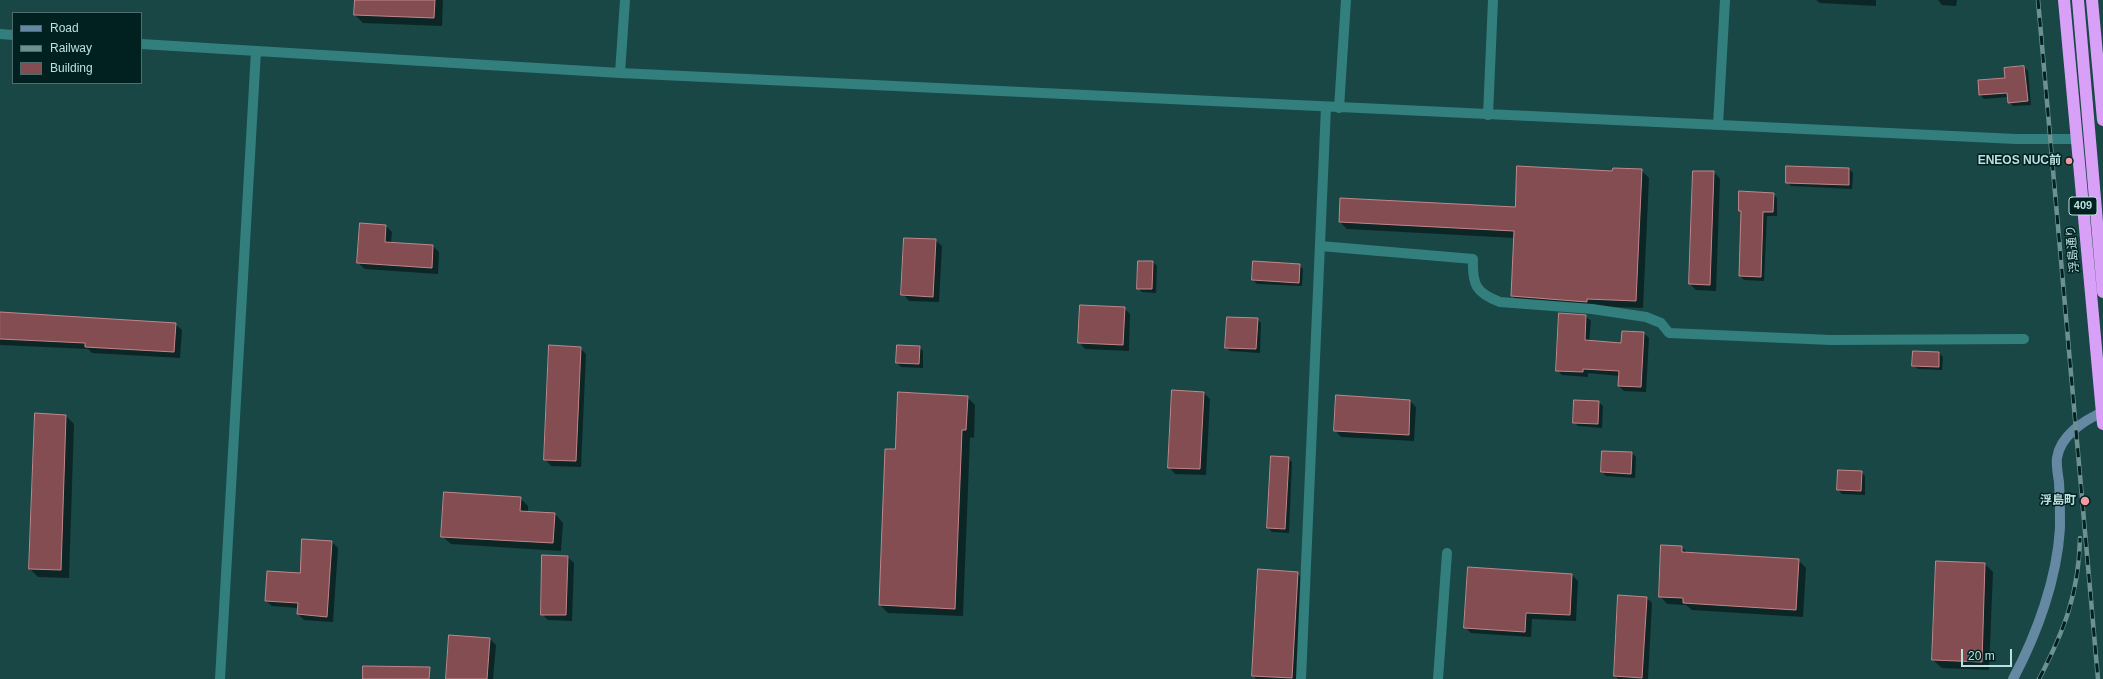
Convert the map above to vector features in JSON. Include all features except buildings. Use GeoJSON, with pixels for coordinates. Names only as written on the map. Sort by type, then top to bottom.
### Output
{"type":"FeatureCollection","features":[{"type":"Feature","properties":{"kind":"highway","name":"浮島通り"},"geometry":{"type":"LineString","coordinates":[[2064,0],[2103,416]]}},
{"type":"Feature","properties":{"kind":"highway"},"geometry":{"type":"LineString","coordinates":[[2078,0],[2103,292]]}},
{"type":"Feature","properties":{"kind":"highway"},"geometry":{"type":"LineString","coordinates":[[2092,0],[2103,120]]}},
{"type":"Feature","properties":{"kind":"street"},"geometry":{"type":"LineString","coordinates":[[2014,679],[2046,604],[2055,564],[2060,503],[2057,458],[2064,441],[2082,423],[2103,416]]}},
{"type":"Feature","properties":{"kind":"lane"},"geometry":{"type":"LineString","coordinates":[[620,73],[625,0]]}},
{"type":"Feature","properties":{"kind":"lane"},"geometry":{"type":"LineString","coordinates":[[1339,108],[1346,0]]}},
{"type":"Feature","properties":{"kind":"lane"},"geometry":{"type":"LineString","coordinates":[[1488,115],[1493,0]]}},
{"type":"Feature","properties":{"kind":"lane"},"geometry":{"type":"LineString","coordinates":[[1718,125],[1725,0]]}},
{"type":"Feature","properties":{"kind":"lane"},"geometry":{"type":"LineString","coordinates":[[0,34],[12,35]]}},
{"type":"Feature","properties":{"kind":"lane"},"geometry":{"type":"LineString","coordinates":[[142,44],[620,73],[2008,139],[2077,139]]}},
{"type":"Feature","properties":{"kind":"lane"},"geometry":{"type":"LineString","coordinates":[[220,679],[256,51]]}},
{"type":"Feature","properties":{"kind":"lane"},"geometry":{"type":"LineString","coordinates":[[1301,679],[1326,107]]}},
{"type":"Feature","properties":{"kind":"lane"},"geometry":{"type":"LineString","coordinates":[[1320,246],[1472,259],[1472,277],[1478,290],[1487,297],[1500,302],[1592,309],[1646,317],[1661,323],[1669,333],[1831,340],[2024,339]]}},
{"type":"Feature","properties":{"kind":"lane"},"geometry":{"type":"LineString","coordinates":[[1438,679],[1447,553]]}},
{"type":"Feature","properties":{"kind":"shaded area"},"geometry":{"type":"Polygon","coordinates":[[[0,0],[2103,0],[2103,679],[0,679],[0,0]]]}},
{"type":"Feature","properties":{"kind":"railway"},"geometry":{"type":"LineString","coordinates":[[2038,0],[2098,679]]}},
{"type":"Feature","properties":{"kind":"railway"},"geometry":{"type":"LineString","coordinates":[[2039,679],[2063,628],[2073,594],[2077,576],[2080,538]]}},
{"type":"Feature","properties":{"kind":"place","name":"ENEOS NUC前"},"geometry":{"type":"Point","coordinates":[2069,161]}},
{"type":"Feature","properties":{"kind":"place","name":"浮島町"},"geometry":{"type":"Point","coordinates":[2085,501]}}]}
